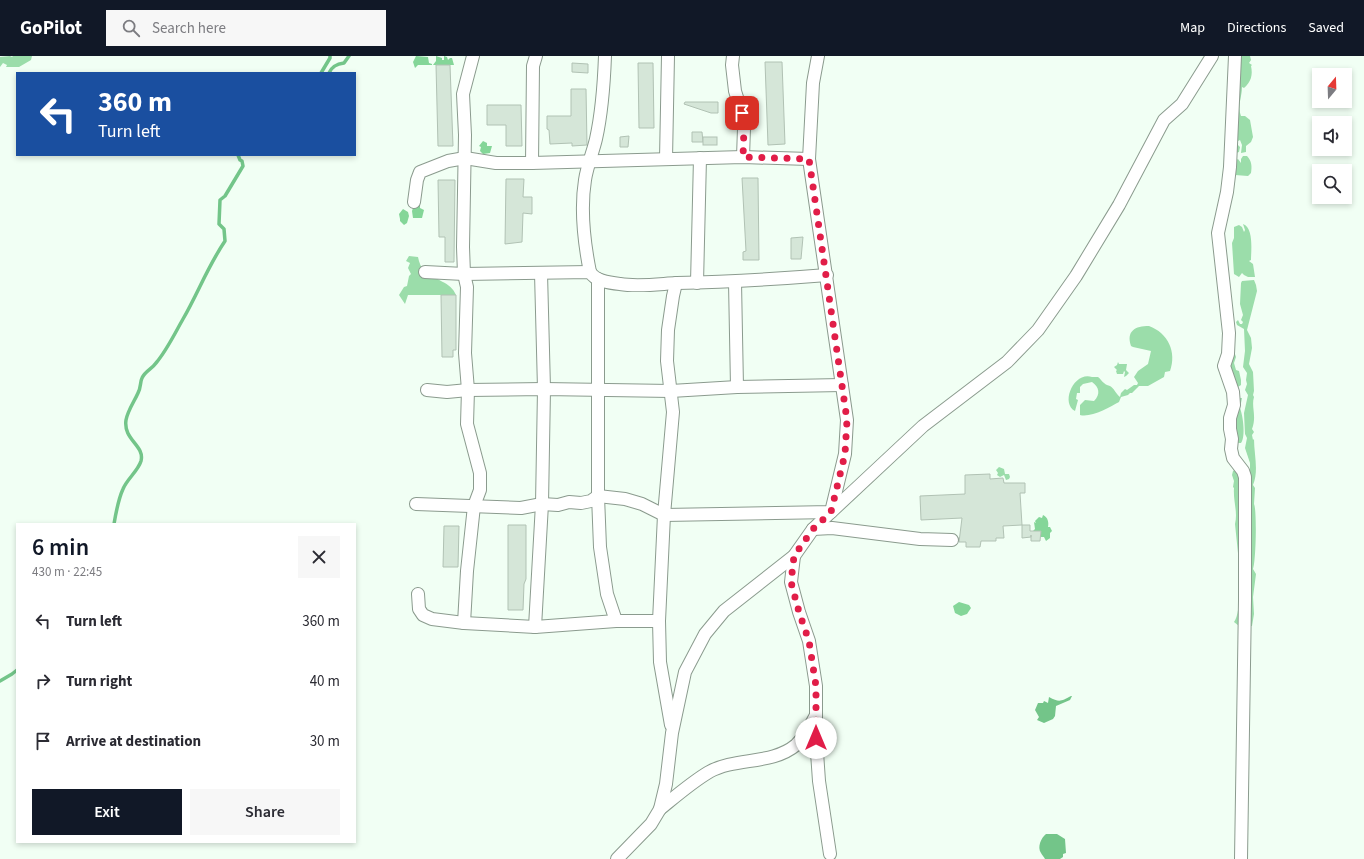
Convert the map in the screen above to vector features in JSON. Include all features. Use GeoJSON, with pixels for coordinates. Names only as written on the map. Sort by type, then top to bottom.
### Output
{"type":"FeatureCollection","features":[{"type":"Feature","properties":{"kind":"street"},"geometry":{"type":"LineString","coordinates":[[464,623],[467,571],[474,506],[480,490],[480,473],[468,424],[468,390],[465,352],[468,288],[464,274],[463,247],[465,158],[462,94],[473,56]]}},
{"type":"Feature","properties":{"kind":"street"},"geometry":{"type":"LineString","coordinates":[[532,163],[534,66],[536,56]]}},
{"type":"Feature","properties":{"kind":"street"},"geometry":{"type":"LineString","coordinates":[[605,56],[596,137],[585,180],[583,220],[585,247],[594,276],[598,390],[598,496],[600,547],[607,594],[616,621]]}},
{"type":"Feature","properties":{"kind":"street"},"geometry":{"type":"LineString","coordinates":[[666,159],[668,56]]}},
{"type":"Feature","properties":{"kind":"street"},"geometry":{"type":"LineString","coordinates":[[733,56],[732,65],[735,91],[742,113],[744,128],[743,157]]}},
{"type":"Feature","properties":{"kind":"street"},"geometry":{"type":"LineString","coordinates":[[812,56],[814,74]]}},
{"type":"Feature","properties":{"kind":"street"},"geometry":{"type":"LineString","coordinates":[[818,56],[814,74],[809,159],[847,420],[845,454],[831,512]]}},
{"type":"Feature","properties":{"kind":"street"},"geometry":{"type":"LineString","coordinates":[[617,859],[651,824],[660,809],[666,784],[672,733],[685,672],[705,634],[724,611],[794,556],[813,529],[923,426],[1007,362],[1038,330],[1076,276],[1119,205],[1134,174],[1147,154],[1157,130],[1164,120],[1182,104],[1212,56]]}},
{"type":"Feature","properties":{"kind":"street"},"geometry":{"type":"LineString","coordinates":[[1235,56],[1230,167],[1227,192],[1218,233],[1229,333],[1228,354],[1224,366],[1233,392],[1234,405],[1230,418],[1232,439],[1231,449],[1233,458],[1243,471],[1245,477],[1242,859]]}},
{"type":"Feature","properties":{"kind":"street"},"geometry":{"type":"LineString","coordinates":[[414,202],[417,180],[420,172],[448,161],[465,158],[496,163],[743,157],[809,159]]}},
{"type":"Feature","properties":{"kind":"street"},"geometry":{"type":"LineString","coordinates":[[697,283],[700,158]]}},
{"type":"Feature","properties":{"kind":"street"},"geometry":{"type":"LineString","coordinates":[[425,272],[464,274],[541,273],[594,276],[620,284],[639,285],[734,282],[827,275]]}},
{"type":"Feature","properties":{"kind":"street"},"geometry":{"type":"LineString","coordinates":[[535,627],[542,504],[544,389],[541,273]]}},
{"type":"Feature","properties":{"kind":"street"},"geometry":{"type":"LineString","coordinates":[[734,282],[737,387]]}},
{"type":"Feature","properties":{"kind":"street"},"geometry":{"type":"LineString","coordinates":[[672,733],[660,662],[658,621],[664,515],[673,412],[667,361],[668,338],[676,283]]}},
{"type":"Feature","properties":{"kind":"street"},"geometry":{"type":"LineString","coordinates":[[427,390],[447,392],[468,390],[544,389],[671,390],[842,385]]}},
{"type":"Feature","properties":{"kind":"street"},"geometry":{"type":"LineString","coordinates":[[416,504],[521,508],[542,504],[558,505],[569,502],[581,503],[591,501],[598,496],[625,499],[642,504],[664,515],[831,512]]}},
{"type":"Feature","properties":{"kind":"street"},"geometry":{"type":"LineString","coordinates":[[813,529],[832,528],[920,539],[952,540]]}},
{"type":"Feature","properties":{"kind":"street"},"geometry":{"type":"LineString","coordinates":[[794,556],[791,582],[809,641],[816,686],[816,738],[819,781],[830,854]]}},
{"type":"Feature","properties":{"kind":"street"},"geometry":{"type":"LineString","coordinates":[[418,594],[419,609],[423,615],[432,619],[464,623],[535,627],[616,621],[658,621]]}},
{"type":"Feature","properties":{"kind":"street"},"geometry":{"type":"LineString","coordinates":[[660,809],[710,772],[729,765],[766,758],[783,752],[796,745],[807,732],[816,714]]}},
{"type":"Feature","properties":{"kind":"shaded area"},"geometry":{"type":"Polygon","coordinates":[[[32,56],[31,60],[19,67],[6,67],[7,65],[3,63],[0,67],[0,57],[32,56]]]}},
{"type":"Feature","properties":{"kind":"shaded area"},"geometry":{"type":"Polygon","coordinates":[[[416,56],[428,57],[429,63],[432,65],[418,65],[415,68],[413,62],[416,56]]]}},
{"type":"Feature","properties":{"kind":"shaded area"},"geometry":{"type":"Polygon","coordinates":[[[436,56],[442,58],[442,60],[444,60],[444,56],[447,57],[448,60],[452,58],[454,65],[433,65],[436,61],[436,56]]]}},
{"type":"Feature","properties":{"kind":"shaded area"},"geometry":{"type":"Polygon","coordinates":[[[1239,56],[1250,56],[1251,60],[1249,63],[1252,65],[1252,75],[1250,81],[1244,88],[1242,87],[1239,109],[1241,116],[1245,116],[1250,120],[1253,137],[1251,142],[1246,146],[1246,152],[1241,153],[1242,145],[1240,140],[1238,141],[1237,144],[1240,147],[1239,152],[1236,153],[1240,78],[1239,56]]]}},
{"type":"Feature","properties":{"kind":"shaded area"},"geometry":{"type":"Polygon","coordinates":[[[483,141],[487,143],[487,146],[492,146],[490,153],[483,154],[480,151],[481,147],[479,146],[483,141]]]}},
{"type":"Feature","properties":{"kind":"shaded area"},"geometry":{"type":"Polygon","coordinates":[[[1243,156],[1247,156],[1251,162],[1251,173],[1248,176],[1235,175],[1235,161],[1238,159],[1241,163],[1243,156]]]}},
{"type":"Feature","properties":{"kind":"shaded area"},"geometry":{"type":"Polygon","coordinates":[[[414,205],[420,205],[420,208],[424,210],[422,218],[413,218],[412,211],[414,205]]]}},
{"type":"Feature","properties":{"kind":"shaded area"},"geometry":{"type":"Polygon","coordinates":[[[403,209],[408,212],[409,216],[407,223],[404,225],[400,221],[399,214],[403,209]]]}},
{"type":"Feature","properties":{"kind":"shaded area"},"geometry":{"type":"Polygon","coordinates":[[[1243,224],[1247,226],[1249,230],[1251,260],[1249,261],[1253,264],[1255,277],[1248,277],[1242,273],[1239,277],[1234,274],[1232,243],[1234,238],[1234,227],[1239,225],[1242,227],[1244,232],[1245,230],[1243,224]]]}},
{"type":"Feature","properties":{"kind":"shaded area"},"geometry":{"type":"Polygon","coordinates":[[[409,256],[418,257],[420,265],[425,272],[447,284],[456,295],[408,295],[405,304],[399,295],[404,287],[407,286],[409,276],[411,274],[408,268],[410,263],[406,261],[409,256]]]}},
{"type":"Feature","properties":{"kind":"shaded area"},"geometry":{"type":"Polygon","coordinates":[[[1254,280],[1257,291],[1247,330],[1251,338],[1252,348],[1249,364],[1253,372],[1254,420],[1252,429],[1254,432],[1252,435],[1253,440],[1254,439],[1256,468],[1253,485],[1255,488],[1254,504],[1256,525],[1253,569],[1256,574],[1253,597],[1254,614],[1252,626],[1250,626],[1250,463],[1245,448],[1247,438],[1245,434],[1244,413],[1248,395],[1245,390],[1247,384],[1247,373],[1243,367],[1245,351],[1244,329],[1237,325],[1236,322],[1238,320],[1240,324],[1242,324],[1243,322],[1241,320],[1243,315],[1240,304],[1241,283],[1242,281],[1254,280]]]}},
{"type":"Feature","properties":{"kind":"shaded area"},"geometry":{"type":"Polygon","coordinates":[[[1149,326],[1161,333],[1169,344],[1172,357],[1170,371],[1165,372],[1164,377],[1148,386],[1139,386],[1132,393],[1121,397],[1119,402],[1100,412],[1084,416],[1080,415],[1080,405],[1085,400],[1094,401],[1098,396],[1098,388],[1092,382],[1083,384],[1080,387],[1080,393],[1077,393],[1076,399],[1078,400],[1075,411],[1071,407],[1069,395],[1075,383],[1085,376],[1098,377],[1105,384],[1111,387],[1120,397],[1121,393],[1125,389],[1127,390],[1134,385],[1137,385],[1138,383],[1134,377],[1138,371],[1148,364],[1151,351],[1131,346],[1130,337],[1133,330],[1136,328],[1149,326]]]}},
{"type":"Feature","properties":{"kind":"shaded area"},"geometry":{"type":"Polygon","coordinates":[[[1234,351],[1236,357],[1234,363],[1236,370],[1239,371],[1241,380],[1241,385],[1238,389],[1235,382],[1236,381],[1228,365],[1234,351]]]}},
{"type":"Feature","properties":{"kind":"shaded area"},"geometry":{"type":"Polygon","coordinates":[[[1118,362],[1119,364],[1127,364],[1126,370],[1129,373],[1124,377],[1124,371],[1123,374],[1117,374],[1117,370],[1114,367],[1118,362]]]}},
{"type":"Feature","properties":{"kind":"shaded area"},"geometry":{"type":"Polygon","coordinates":[[[1238,395],[1242,398],[1239,406],[1242,414],[1243,425],[1243,440],[1241,443],[1238,443],[1232,418],[1238,395]]]}},
{"type":"Feature","properties":{"kind":"shaded area"},"geometry":{"type":"Polygon","coordinates":[[[999,467],[1004,469],[1005,474],[1009,474],[1009,479],[1006,480],[1004,475],[1000,477],[997,475],[998,473],[996,470],[999,467]]]}},
{"type":"Feature","properties":{"kind":"shaded area"},"geometry":{"type":"Polygon","coordinates":[[[1236,469],[1242,475],[1239,626],[1234,622],[1238,612],[1239,598],[1239,563],[1235,524],[1236,515],[1233,487],[1234,481],[1232,475],[1233,471],[1236,469]]]}},
{"type":"Feature","properties":{"kind":"shaded area"},"geometry":{"type":"Polygon","coordinates":[[[1043,515],[1047,519],[1048,527],[1050,527],[1052,531],[1050,533],[1050,538],[1046,541],[1044,537],[1039,537],[1041,534],[1040,532],[1034,533],[1033,531],[1035,529],[1034,522],[1036,523],[1035,521],[1039,517],[1042,518],[1043,515]]]}},
{"type":"Feature","properties":{"kind":"shaded area"},"geometry":{"type":"Polygon","coordinates":[[[959,602],[969,605],[971,608],[967,614],[961,616],[955,613],[953,606],[959,602]]]}},
{"type":"Feature","properties":{"kind":"shaded area"},"geometry":{"type":"Polygon","coordinates":[[[1071,696],[1070,700],[1056,706],[1055,716],[1053,719],[1044,723],[1037,720],[1039,717],[1035,710],[1038,703],[1043,703],[1044,701],[1048,703],[1049,697],[1060,701],[1071,696]]]}},
{"type":"Feature","properties":{"kind":"shaded area"},"geometry":{"type":"Polygon","coordinates":[[[1046,834],[1057,834],[1065,839],[1066,853],[1063,854],[1063,857],[1060,859],[1045,859],[1041,854],[1041,840],[1046,834]]]}},
{"type":"Feature","properties":{"kind":"building"},"geometry":{"type":"Polygon","coordinates":[[[765,62],[782,62],[785,144],[768,145],[765,62]]]}},
{"type":"Feature","properties":{"kind":"building"},"geometry":{"type":"Polygon","coordinates":[[[572,63],[588,64],[588,73],[572,72],[572,63]]]}},
{"type":"Feature","properties":{"kind":"building"},"geometry":{"type":"Polygon","coordinates":[[[638,63],[653,63],[654,128],[639,128],[638,63]]]}},
{"type":"Feature","properties":{"kind":"building"},"geometry":{"type":"Polygon","coordinates":[[[436,65],[450,65],[453,146],[438,146],[436,65]]]}},
{"type":"Feature","properties":{"kind":"building"},"geometry":{"type":"Polygon","coordinates":[[[571,89],[586,89],[587,145],[572,146],[572,143],[550,144],[549,130],[547,129],[547,116],[571,116],[571,89]]]}},
{"type":"Feature","properties":{"kind":"building"},"geometry":{"type":"Polygon","coordinates":[[[685,102],[718,102],[718,113],[711,113],[684,104],[685,102]]]}},
{"type":"Feature","properties":{"kind":"building"},"geometry":{"type":"Polygon","coordinates":[[[487,105],[521,105],[522,146],[506,146],[506,125],[487,125],[487,105]]]}},
{"type":"Feature","properties":{"kind":"building"},"geometry":{"type":"Polygon","coordinates":[[[692,132],[702,132],[703,142],[692,142],[692,132]]]}},
{"type":"Feature","properties":{"kind":"building"},"geometry":{"type":"Polygon","coordinates":[[[629,136],[628,147],[620,147],[620,137],[629,136]]]}},
{"type":"Feature","properties":{"kind":"building"},"geometry":{"type":"Polygon","coordinates":[[[703,137],[717,137],[717,145],[703,145],[703,137]]]}},
{"type":"Feature","properties":{"kind":"building"},"geometry":{"type":"Polygon","coordinates":[[[742,178],[758,178],[759,260],[743,260],[743,252],[746,251],[742,178]]]}},
{"type":"Feature","properties":{"kind":"building"},"geometry":{"type":"Polygon","coordinates":[[[506,179],[524,179],[523,197],[532,197],[532,214],[523,213],[522,242],[505,244],[506,179]]]}},
{"type":"Feature","properties":{"kind":"building"},"geometry":{"type":"Polygon","coordinates":[[[438,180],[455,180],[454,262],[445,262],[445,237],[439,237],[438,180]]]}},
{"type":"Feature","properties":{"kind":"building"},"geometry":{"type":"Polygon","coordinates":[[[803,237],[801,259],[791,259],[791,238],[803,237]]]}},
{"type":"Feature","properties":{"kind":"building"},"geometry":{"type":"Polygon","coordinates":[[[441,295],[456,295],[456,350],[453,350],[453,357],[442,357],[441,295]]]}},
{"type":"Feature","properties":{"kind":"building"},"geometry":{"type":"Polygon","coordinates":[[[990,474],[990,479],[1003,478],[1004,483],[1025,483],[1025,493],[1020,493],[1022,525],[1003,526],[1004,538],[996,538],[996,541],[981,541],[980,547],[966,547],[966,542],[959,542],[962,518],[921,520],[920,496],[965,494],[965,475],[990,474]]]}},
{"type":"Feature","properties":{"kind":"building"},"geometry":{"type":"Polygon","coordinates":[[[508,525],[526,525],[526,579],[524,584],[523,610],[508,610],[508,525]]]}},
{"type":"Feature","properties":{"kind":"building"},"geometry":{"type":"Polygon","coordinates":[[[1022,525],[1030,525],[1030,531],[1041,531],[1040,541],[1031,541],[1031,537],[1022,538],[1022,525]]]}},
{"type":"Feature","properties":{"kind":"building"},"geometry":{"type":"Polygon","coordinates":[[[444,526],[459,526],[458,567],[443,567],[444,526]]]}},
{"type":"Feature","properties":{"kind":"waterway"},"geometry":{"type":"LineString","coordinates":[[322,72],[330,56]]}},
{"type":"Feature","properties":{"kind":"waterway"},"geometry":{"type":"LineString","coordinates":[[330,72],[335,66],[344,63],[349,56]]}},
{"type":"Feature","properties":{"kind":"waterway"},"geometry":{"type":"LineString","coordinates":[[114,523],[118,502],[123,489],[141,461],[140,451],[130,438],[126,427],[127,416],[139,391],[143,376],[160,358],[167,347],[213,260],[225,241],[224,229],[219,224],[220,200],[225,196],[243,166],[238,156]]}},
{"type":"Feature","properties":{"kind":"waterway"},"geometry":{"type":"LineString","coordinates":[[0,681],[16,671]]}},
{"type":"Feature","properties":{"kind":"route"},"geometry":{"type":"LineString","coordinates":[[742,113],[744,128],[743,157],[809,159],[847,420],[845,454],[831,512],[813,529],[794,556],[791,582],[794,597],[809,641],[816,686],[816,738]]}}]}
